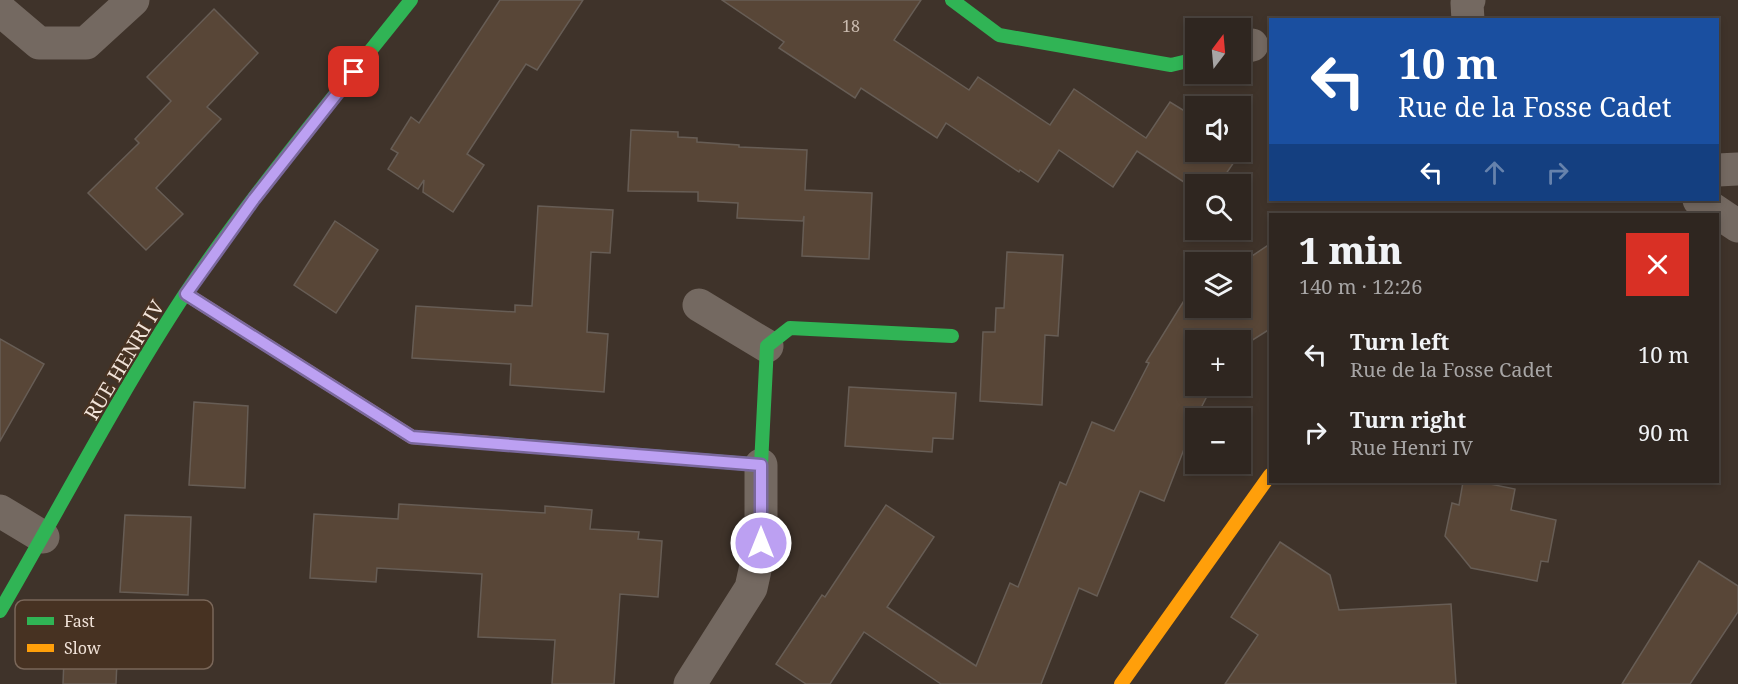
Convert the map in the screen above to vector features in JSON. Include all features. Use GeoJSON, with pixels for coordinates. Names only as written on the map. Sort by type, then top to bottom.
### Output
{"type":"FeatureCollection","features":[{"type":"Feature","properties":{"kind":"street"},"geometry":{"type":"LineString","coordinates":[[0,10],[39,43],[86,43],[133,0]]}},
{"type":"Feature","properties":{"kind":"street","name":"RUE HENRI IV"},"geometry":{"type":"LineString","coordinates":[[0,611],[138,370],[186,294],[254,199],[411,0]]}},
{"type":"Feature","properties":{"kind":"street"},"geometry":{"type":"LineString","coordinates":[[952,0],[999,35],[1171,65],[1185,62]]}},
{"type":"Feature","properties":{"kind":"street"},"geometry":{"type":"LineString","coordinates":[[1468,18],[1467,3],[1469,0]]}},
{"type":"Feature","properties":{"kind":"street"},"geometry":{"type":"LineString","coordinates":[[1719,170],[1738,169]]}},
{"type":"Feature","properties":{"kind":"street"},"geometry":{"type":"LineString","coordinates":[[1700,201],[1718,213]]}},
{"type":"Feature","properties":{"kind":"street"},"geometry":{"type":"LineString","coordinates":[[1719,213],[1738,226]]}},
{"type":"Feature","properties":{"kind":"street"},"geometry":{"type":"LineString","coordinates":[[186,294],[412,437],[761,465]]}},
{"type":"Feature","properties":{"kind":"street"},"geometry":{"type":"LineString","coordinates":[[699,306],[767,346]]}},
{"type":"Feature","properties":{"kind":"street"},"geometry":{"type":"LineString","coordinates":[[690,684],[751,588],[761,543],[761,465],[767,346],[790,328],[952,336]]}},
{"type":"Feature","properties":{"kind":"street"},"geometry":{"type":"LineString","coordinates":[[1121,684],[1269,476]]}},
{"type":"Feature","properties":{"kind":"street"},"geometry":{"type":"LineString","coordinates":[[0,511],[43,537]]}},
{"type":"Feature","properties":{"kind":"building"},"geometry":{"type":"Polygon","coordinates":[[[500,0],[583,0],[537,70],[526,64],[467,154],[484,165],[453,212],[423,192],[424,180],[418,189],[388,169],[398,153],[391,149],[411,117],[419,123],[500,0]]]}},
{"type":"Feature","properties":{"kind":"building"},"geometry":{"type":"Polygon","coordinates":[[[722,0],[921,0],[894,40],[969,90],[978,77],[1050,125],[1074,89],[1146,138],[1170,102],[1185,111],[1185,162],[1234,162],[1226,174],[1185,174],[1185,183],[1137,151],[1113,187],[1059,150],[1038,182],[1020,170],[1019,172],[946,123],[937,138],[861,88],[855,98],[779,48],[784,42],[722,0]]]}},
{"type":"Feature","properties":{"kind":"building"},"geometry":{"type":"Polygon","coordinates":[[[214,9],[258,53],[207,107],[221,119],[156,188],[183,214],[146,250],[88,193],[139,143],[135,139],[171,101],[147,77],[214,9]]]}},
{"type":"Feature","properties":{"kind":"building"},"geometry":{"type":"Polygon","coordinates":[[[631,130],[678,132],[678,137],[697,138],[697,142],[739,145],[739,147],[807,150],[805,190],[872,193],[869,259],[802,256],[804,216],[803,221],[737,218],[738,203],[698,201],[698,192],[628,191],[631,130]]]}},
{"type":"Feature","properties":{"kind":"building"},"geometry":{"type":"Polygon","coordinates":[[[538,206],[613,210],[610,253],[591,252],[587,332],[608,334],[604,392],[510,385],[511,364],[412,358],[416,306],[515,312],[515,305],[532,306],[538,206]]]}},
{"type":"Feature","properties":{"kind":"building"},"geometry":{"type":"Polygon","coordinates":[[[335,221],[378,250],[336,313],[294,285],[335,221]]]}},
{"type":"Feature","properties":{"kind":"building"},"geometry":{"type":"Polygon","coordinates":[[[1269,245],[1269,330],[1251,341],[1251,330],[1185,330],[1185,396],[1207,396],[1201,408],[1185,408],[1185,447],[1164,501],[1140,491],[1097,596],[1079,588],[1041,684],[941,684],[864,632],[830,684],[806,684],[776,664],[822,595],[825,597],[886,505],[934,537],[887,607],[976,666],[1010,583],[1018,587],[1060,482],[1066,485],[1092,422],[1114,431],[1149,363],[1146,362],[1185,299],[1185,318],[1251,318],[1251,257],[1269,245]]]}},
{"type":"Feature","properties":{"kind":"building"},"geometry":{"type":"Polygon","coordinates":[[[1007,252],[1063,255],[1058,336],[1045,335],[1042,405],[980,401],[983,332],[995,332],[996,308],[1004,308],[1007,252]]]}},
{"type":"Feature","properties":{"kind":"building"},"geometry":{"type":"Polygon","coordinates":[[[0,339],[44,364],[0,441],[0,339]]]}},
{"type":"Feature","properties":{"kind":"building"},"geometry":{"type":"Polygon","coordinates":[[[849,387],[956,393],[953,439],[933,438],[932,452],[845,446],[849,387]]]}},
{"type":"Feature","properties":{"kind":"building"},"geometry":{"type":"Polygon","coordinates":[[[194,402],[248,406],[245,488],[189,485],[194,402]]]}},
{"type":"Feature","properties":{"kind":"building"},"geometry":{"type":"Polygon","coordinates":[[[1463,483],[1485,483],[1515,489],[1511,510],[1556,520],[1548,562],[1541,561],[1537,581],[1471,568],[1445,536],[1452,503],[1459,505],[1463,483]]]}},
{"type":"Feature","properties":{"kind":"building"},"geometry":{"type":"Polygon","coordinates":[[[399,504],[545,513],[545,506],[592,510],[590,529],[639,532],[638,539],[662,541],[658,597],[620,594],[614,684],[552,684],[555,640],[478,637],[482,574],[377,568],[376,582],[310,578],[314,514],[398,519],[399,504]]]}},
{"type":"Feature","properties":{"kind":"building"},"geometry":{"type":"Polygon","coordinates":[[[125,515],[191,517],[188,595],[120,592],[125,515]]]}},
{"type":"Feature","properties":{"kind":"building"},"geometry":{"type":"Polygon","coordinates":[[[1280,542],[1330,575],[1339,610],[1451,604],[1456,684],[1225,684],[1258,635],[1231,617],[1280,542]]]}},
{"type":"Feature","properties":{"kind":"building"},"geometry":{"type":"Polygon","coordinates":[[[1699,561],[1738,586],[1738,612],[1690,684],[1622,684],[1699,561]]]}},
{"type":"Feature","properties":{"kind":"building"},"geometry":{"type":"Polygon","coordinates":[[[64,669],[117,669],[116,684],[63,684],[64,669]]]}},
{"type":"Feature","properties":{"kind":"traffic: fast"},"geometry":{"type":"LineString","coordinates":[[0,611],[113,411],[185,294],[267,181],[411,0]]}},
{"type":"Feature","properties":{"kind":"traffic: fast"},"geometry":{"type":"LineString","coordinates":[[952,0],[999,35],[1171,65],[1185,62]]}},
{"type":"Feature","properties":{"kind":"traffic: fast"},"geometry":{"type":"LineString","coordinates":[[489,443],[761,465],[767,346],[790,328],[952,336]]}},
{"type":"Feature","properties":{"kind":"traffic: slow"},"geometry":{"type":"LineString","coordinates":[[186,294],[412,437],[489,443]]}},
{"type":"Feature","properties":{"kind":"traffic: slow"},"geometry":{"type":"LineString","coordinates":[[1121,684],[1269,476]]}},
{"type":"Feature","properties":{"kind":"route"},"geometry":{"type":"LineString","coordinates":[[354,72],[254,199],[186,294],[412,437],[761,465],[761,543]]}}]}
